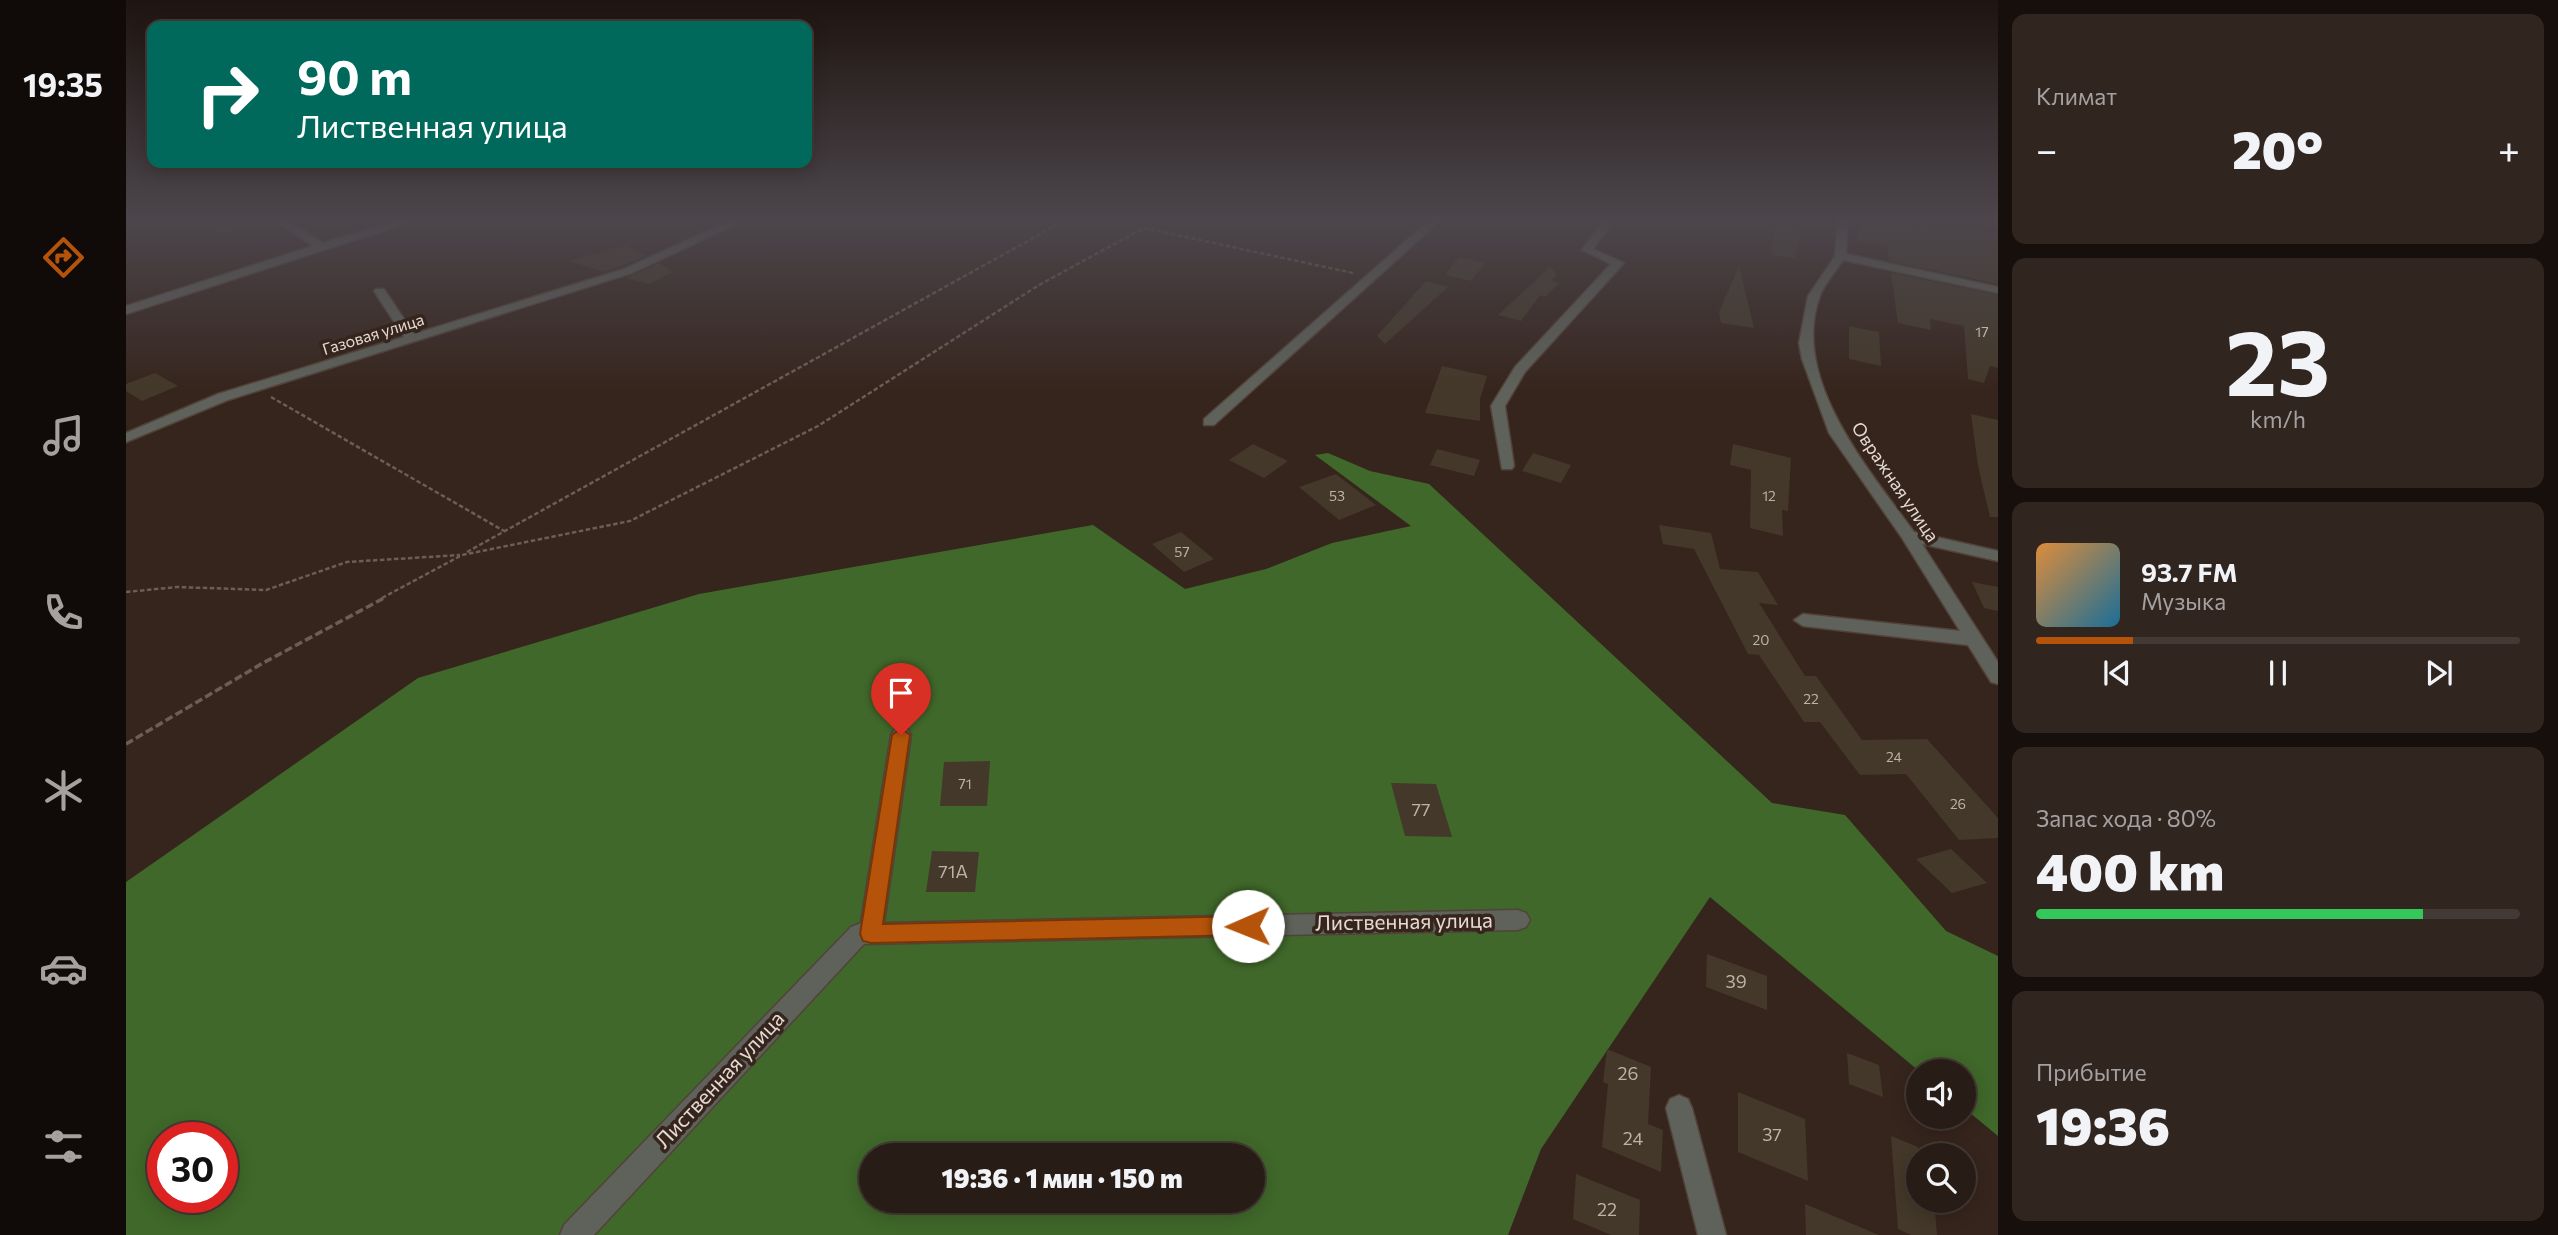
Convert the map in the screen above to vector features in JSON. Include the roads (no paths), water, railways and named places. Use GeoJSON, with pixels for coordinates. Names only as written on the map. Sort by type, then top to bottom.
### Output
{"type":"FeatureCollection","features":[{"type":"Feature","properties":{"kind":"street"},"geometry":{"type":"LineString","coordinates":[[126,310],[235,275]]}},
{"type":"Feature","properties":{"kind":"street","name":"Газовая улица"},"geometry":{"type":"LineString","coordinates":[[126,438],[223,397],[616,275]]}},
{"type":"Feature","properties":{"kind":"street"},"geometry":{"type":"LineString","coordinates":[[1209,422],[1374,275]]}},
{"type":"Feature","properties":{"kind":"street"},"geometry":{"type":"LineString","coordinates":[[1507,466],[1498,406],[1520,370],[1607,275]]}},
{"type":"Feature","properties":{"kind":"street","name":"Овражная улица"},"geometry":{"type":"LineString","coordinates":[[1828,275],[1814,296],[1805,343],[1836,433],[1909,536],[1998,677]]}},
{"type":"Feature","properties":{"kind":"street"},"geometry":{"type":"LineString","coordinates":[[1927,275],[1998,290]]}},
{"type":"Feature","properties":{"kind":"street"},"geometry":{"type":"LineString","coordinates":[[380,290],[411,338]]}},
{"type":"Feature","properties":{"kind":"street"},"geometry":{"type":"LineString","coordinates":[[1909,536],[1998,556]]}},
{"type":"Feature","properties":{"kind":"street"},"geometry":{"type":"LineString","coordinates":[[1803,620],[1974,639]]}},
{"type":"Feature","properties":{"kind":"street"},"geometry":{"type":"LineString","coordinates":[[871,934],[901,735]]}},
{"type":"Feature","properties":{"kind":"street","name":"Лиственная улица"},"geometry":{"type":"LineString","coordinates":[[574,1235],[859,934],[1518,920]]}},
{"type":"Feature","properties":{"kind":"street"},"geometry":{"type":"LineString","coordinates":[[1679,1108],[1712,1235]]}}]}
